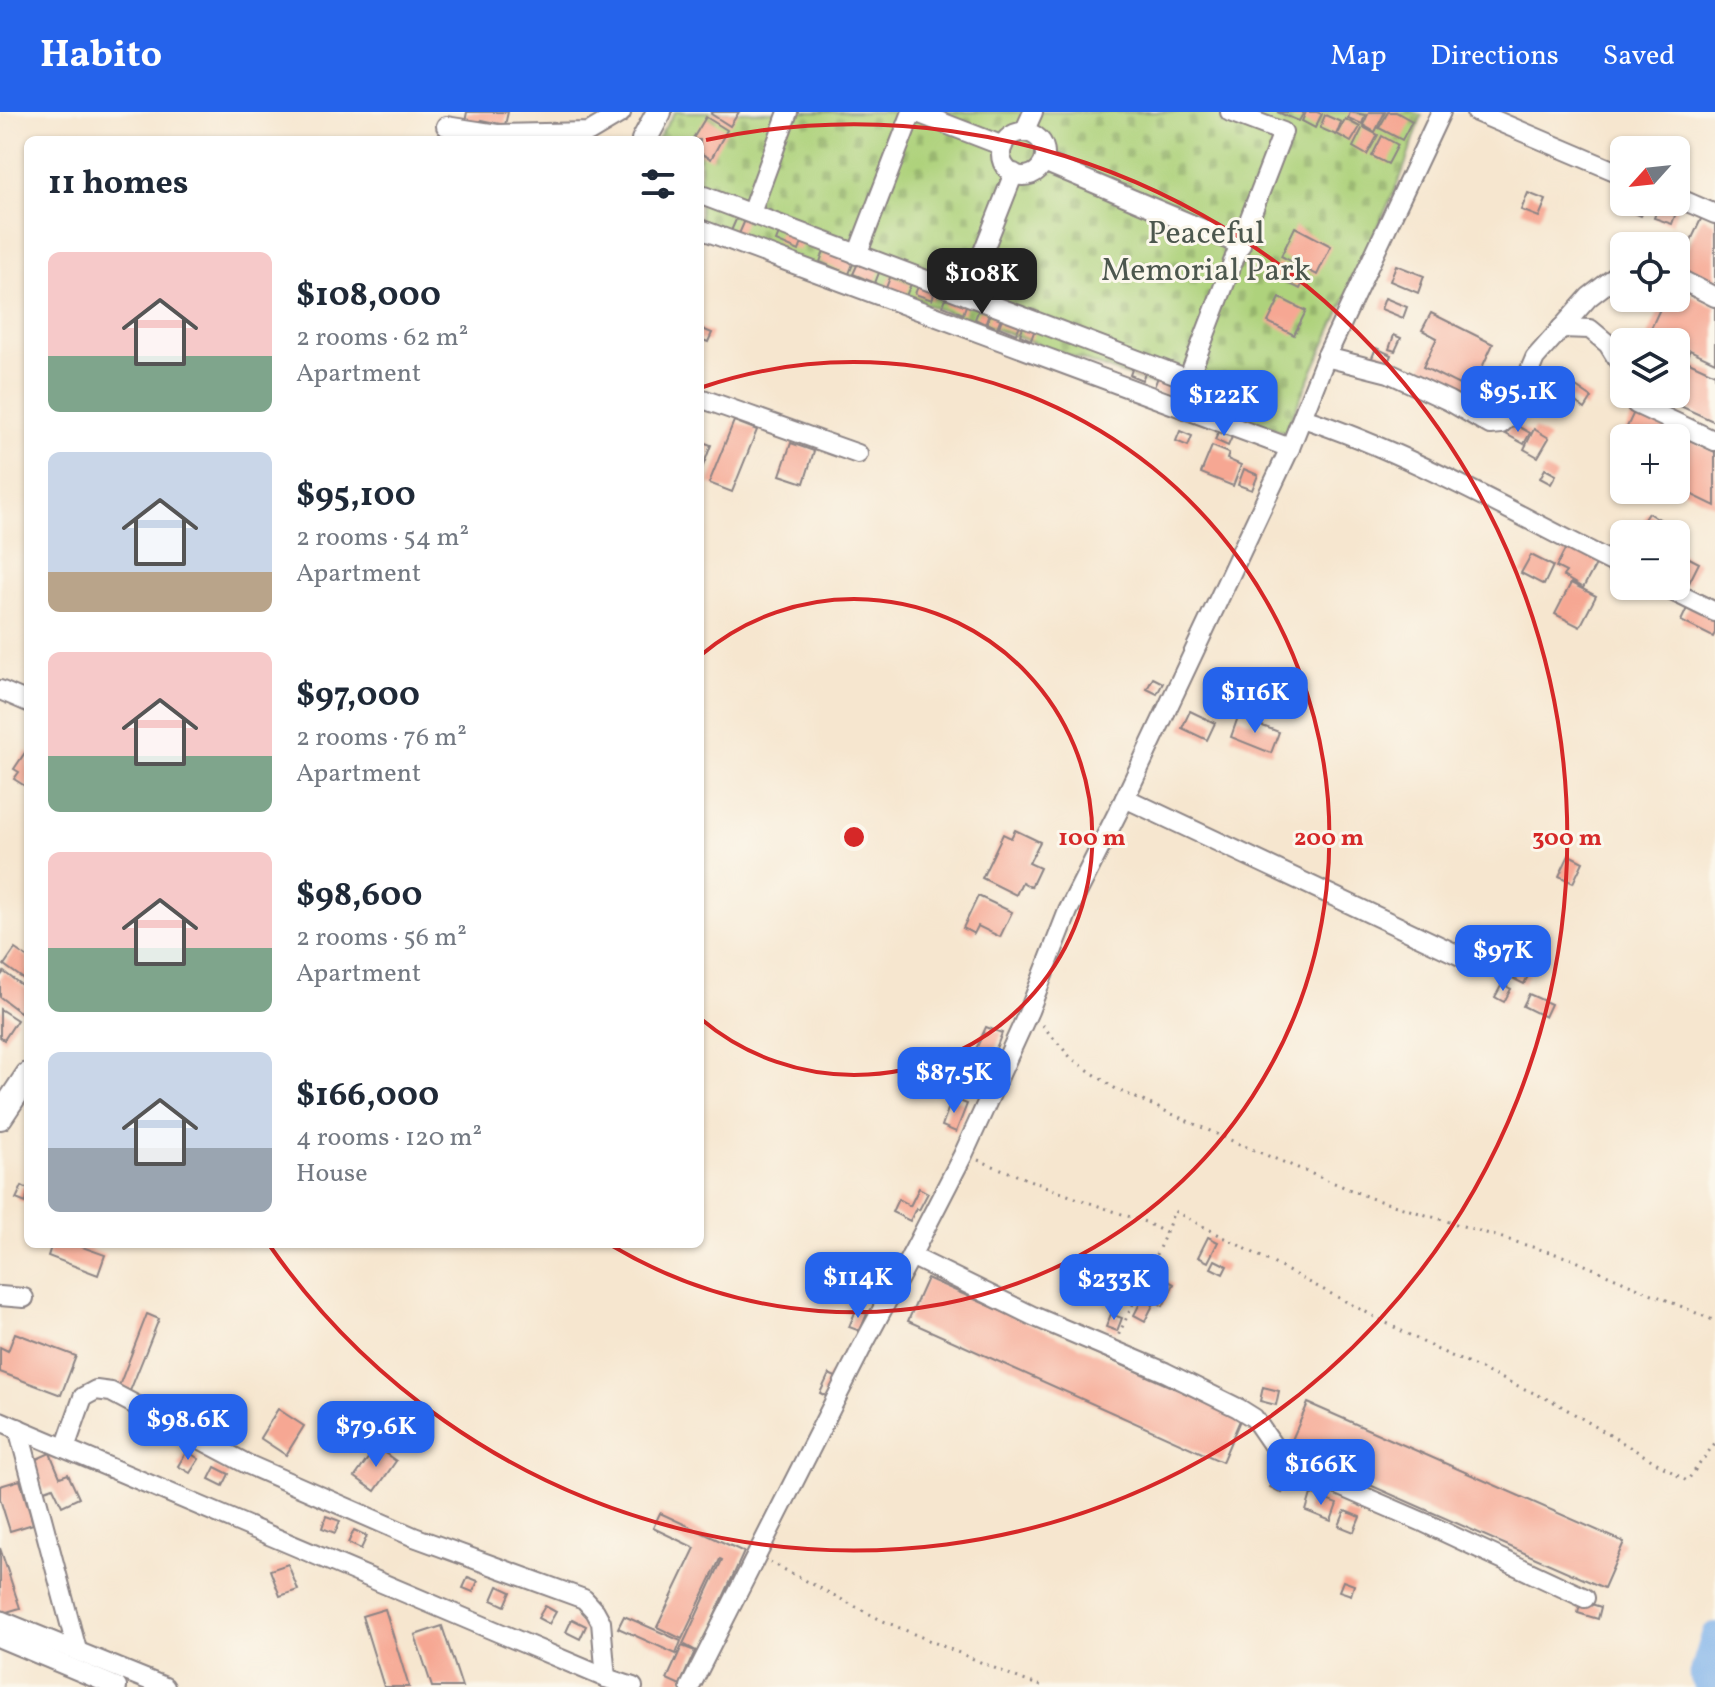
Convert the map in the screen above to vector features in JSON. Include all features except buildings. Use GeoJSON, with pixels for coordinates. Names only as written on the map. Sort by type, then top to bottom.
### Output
{"type":"FeatureCollection","features":[{"type":"Feature","properties":{"kind":"main road"},"geometry":{"type":"LineString","coordinates":[[646,136],[659,112]]}},
{"type":"Feature","properties":{"kind":"main road"},"geometry":{"type":"LineString","coordinates":[[0,1117],[24,1081]]}},
{"type":"Feature","properties":{"kind":"street"},"geometry":{"type":"LineString","coordinates":[[446,126],[497,134],[589,132],[620,112],[641,136]]}},
{"type":"Feature","properties":{"kind":"street"},"geometry":{"type":"LineString","coordinates":[[751,213],[788,112]]}},
{"type":"Feature","properties":{"kind":"street"},"geometry":{"type":"LineString","coordinates":[[857,255],[913,112],[1003,146]]}},
{"type":"Feature","properties":{"kind":"street"},"geometry":{"type":"LineString","coordinates":[[1024,132],[1033,112]]}},
{"type":"Feature","properties":{"kind":"street"},"geometry":{"type":"LineString","coordinates":[[704,196],[1188,379],[1283,132],[1230,112]]}},
{"type":"Feature","properties":{"kind":"street"},"geometry":{"type":"LineString","coordinates":[[690,1687],[963,1155],[1029,1011],[1068,911],[1125,798],[1290,448],[1326,357],[1441,112]]}},
{"type":"Feature","properties":{"kind":"street"},"geometry":{"type":"LineString","coordinates":[[1476,112],[1610,169]]}},
{"type":"Feature","properties":{"kind":"street"},"geometry":{"type":"LineString","coordinates":[[1024,132],[1040,140],[1044,147],[1044,162],[1031,175],[1019,176],[1004,164],[1001,157],[1009,137],[1024,132]]}},
{"type":"Feature","properties":{"kind":"street"},"geometry":{"type":"LineString","coordinates":[[1044,162],[1241,245]]}},
{"type":"Feature","properties":{"kind":"street"},"geometry":{"type":"LineString","coordinates":[[966,295],[1014,173]]}},
{"type":"Feature","properties":{"kind":"street"},"geometry":{"type":"LineString","coordinates":[[1690,203],[1715,214]]}},
{"type":"Feature","properties":{"kind":"street"},"geometry":{"type":"LineString","coordinates":[[704,230],[1290,448]]}},
{"type":"Feature","properties":{"kind":"street"},"geometry":{"type":"LineString","coordinates":[[1326,357],[1389,373],[1449,401],[1490,425],[1501,424],[1511,415],[1535,358],[1589,297],[1610,281]]}},
{"type":"Feature","properties":{"kind":"street"},"geometry":{"type":"LineString","coordinates":[[1690,284],[1715,297]]}},
{"type":"Feature","properties":{"kind":"street"},"geometry":{"type":"LineString","coordinates":[[1561,328],[1590,329],[1610,347]]}},
{"type":"Feature","properties":{"kind":"street"},"geometry":{"type":"LineString","coordinates":[[704,399],[858,454]]}},
{"type":"Feature","properties":{"kind":"street"},"geometry":{"type":"LineString","coordinates":[[1645,408],[1715,441]]}},
{"type":"Feature","properties":{"kind":"street"},"geometry":{"type":"LineString","coordinates":[[1303,418],[1347,432],[1416,463],[1610,561]]}},
{"type":"Feature","properties":{"kind":"street"},"geometry":{"type":"LineString","coordinates":[[1690,600],[1715,612]]}},
{"type":"Feature","properties":{"kind":"street"},"geometry":{"type":"LineString","coordinates":[[0,690],[24,700]]}},
{"type":"Feature","properties":{"kind":"street"},"geometry":{"type":"LineString","coordinates":[[1125,798],[1484,967]]}},
{"type":"Feature","properties":{"kind":"street"},"geometry":{"type":"LineString","coordinates":[[911,1256],[1033,1316],[1165,1372],[1238,1408],[1254,1418],[1286,1459],[1307,1472],[1585,1598]]}},
{"type":"Feature","properties":{"kind":"street"},"geometry":{"type":"LineString","coordinates":[[0,1296],[24,1298]]}},
{"type":"Feature","properties":{"kind":"street"},"geometry":{"type":"LineString","coordinates":[[65,1448],[83,1397],[96,1390],[111,1392],[247,1464],[414,1537],[584,1599],[601,1622],[606,1678]]}},
{"type":"Feature","properties":{"kind":"street"},"geometry":{"type":"LineString","coordinates":[[0,1421],[633,1687]]}},
{"type":"Feature","properties":{"kind":"street"},"geometry":{"type":"LineString","coordinates":[[18,1428],[77,1650]]}},
{"type":"Feature","properties":{"kind":"street"},"geometry":{"type":"LineString","coordinates":[[0,1620],[165,1687]]}},
{"type":"Feature","properties":{"kind":"street"},"geometry":{"type":"LineString","coordinates":[[0,1638],[117,1687]]}},
{"type":"Feature","properties":{"kind":"path"},"geometry":{"type":"LineString","coordinates":[[1029,1011],[1072,1059],[1116,1089],[1373,1199],[1569,1258],[1715,1321]]}},
{"type":"Feature","properties":{"kind":"path"},"geometry":{"type":"LineString","coordinates":[[963,1155],[1145,1222],[1166,1233]]}},
{"type":"Feature","properties":{"kind":"path"},"geometry":{"type":"LineString","coordinates":[[1111,1349],[1174,1211],[1436,1349],[1556,1403],[1687,1481],[1715,1443]]}},
{"type":"Feature","properties":{"kind":"path"},"geometry":{"type":"LineString","coordinates":[[756,1555],[881,1620],[1045,1687]]}},
{"type":"Feature","properties":{"kind":"green space","name":"Peaceful Memorial Park"},"geometry":{"type":"Polygon","coordinates":[[[675,112],[1412,112],[1422,115],[1402,174],[1285,432],[704,225],[704,136],[660,136],[675,112]]]}},
{"type":"Feature","properties":{"kind":"waterway"},"geometry":{"type":"LineString","coordinates":[[1709,1687],[1703,1675],[1715,1636]]}}]}
